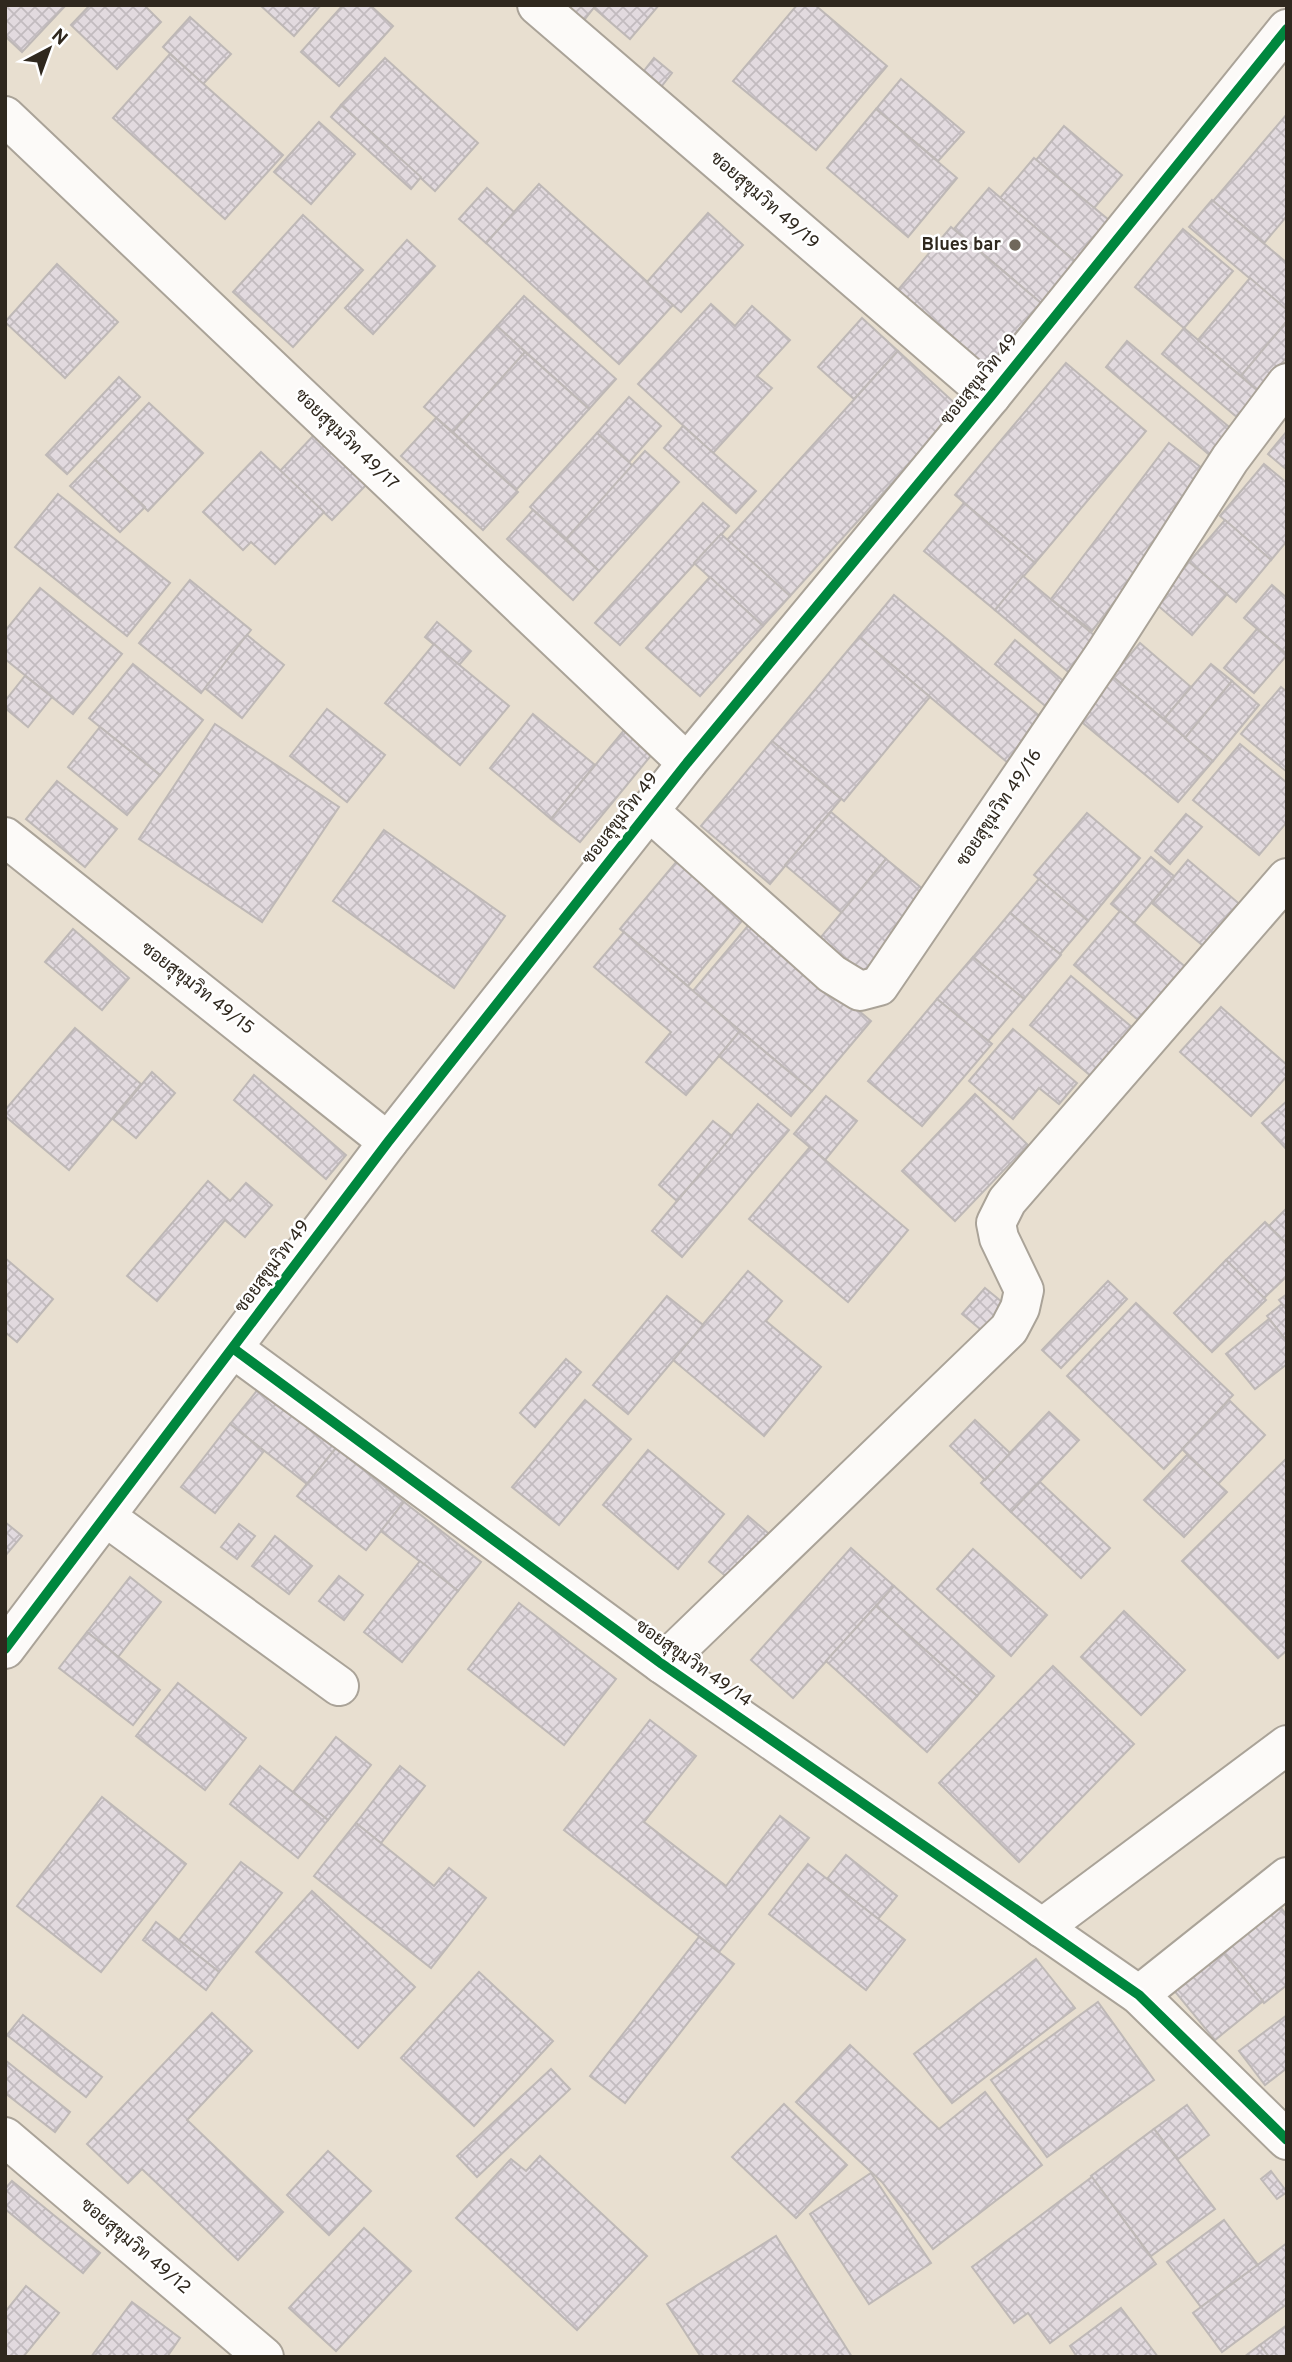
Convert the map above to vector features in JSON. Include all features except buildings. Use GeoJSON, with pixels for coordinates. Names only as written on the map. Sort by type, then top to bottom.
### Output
{"type":"FeatureCollection","features":[{"type":"Feature","properties":{"kind":"street","name":"ซอยสุขุมวิท 49/19"},"geometry":{"type":"LineString","coordinates":[[537,5],[991,396]]}},
{"type":"Feature","properties":{"kind":"street","name":"ซอยสุขุมวิท 49"},"geometry":{"type":"LineString","coordinates":[[5,1648],[234,1349],[388,1142],[687,763],[991,396],[1287,29]]}},
{"type":"Feature","properties":{"kind":"street","name":"ซอยสุขุมวิท 49/17"},"geometry":{"type":"LineString","coordinates":[[5,116],[687,763]]}},
{"type":"Feature","properties":{"kind":"street","name":"ซอยสุขุมวิท 49/16"},"geometry":{"type":"LineString","coordinates":[[649,811],[832,974],[860,990],[878,986],[1104,655],[1230,459],[1287,383]]}},
{"type":"Feature","properties":{"kind":"street","name":"ซอยสุขุมวิท 49/15"},"geometry":{"type":"LineString","coordinates":[[5,837],[388,1142]]}},
{"type":"Feature","properties":{"kind":"street"},"geometry":{"type":"LineString","coordinates":[[662,1664],[1009,1329],[1020,1308],[1024,1290],[999,1238],[996,1223],[1007,1201],[1287,878]]}},
{"type":"Feature","properties":{"kind":"street","name":"ซอยสุขุมวิท 49/14"},"geometry":{"type":"LineString","coordinates":[[234,1349],[662,1664],[1139,1996],[1287,2140]]}},
{"type":"Feature","properties":{"kind":"street"},"geometry":{"type":"LineString","coordinates":[[106,1517],[340,1686]]}},
{"type":"Feature","properties":{"kind":"street"},"geometry":{"type":"LineString","coordinates":[[1042,1928],[1287,1745]]}},
{"type":"Feature","properties":{"kind":"street"},"geometry":{"type":"LineString","coordinates":[[1139,1996],[1287,1877]]}},
{"type":"Feature","properties":{"kind":"street","name":"ซอยสุขุมวิท 49/12"},"geometry":{"type":"LineString","coordinates":[[5,2137],[264,2357]]}},
{"type":"Feature","properties":{"kind":"cycle path"},"geometry":{"type":"LineString","coordinates":[[5,1649],[388,1142],[687,763],[991,396],[1287,29]]}},
{"type":"Feature","properties":{"kind":"cycle path"},"geometry":{"type":"LineString","coordinates":[[234,1349],[662,1664],[1139,1995],[1287,2140]]}},
{"type":"Feature","properties":{"kind":"place","name":"Blues bar"},"geometry":{"type":"Point","coordinates":[1015,245]}}]}
